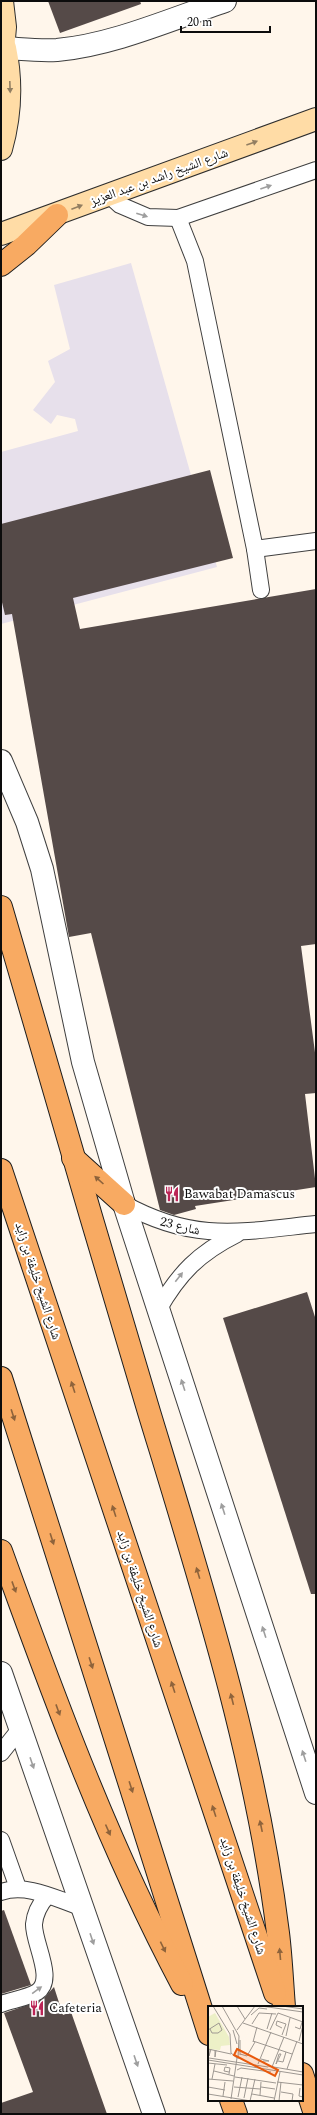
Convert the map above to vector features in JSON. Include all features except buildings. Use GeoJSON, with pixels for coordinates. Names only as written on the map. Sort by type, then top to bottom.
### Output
{"type":"FeatureCollection","features":[{"type":"Feature","properties":{"kind":"main road"},"geometry":{"type":"LineString","coordinates":[[1,149],[8,123],[10,104],[10,86],[3,56],[5,27],[2,1]]}},
{"type":"Feature","properties":{"kind":"main road","name":"شارع الشيخ راشد بن عبد العزيز"},"geometry":{"type":"LineString","coordinates":[[1,234],[57,215],[316,119]]}},
{"type":"Feature","properties":{"kind":"main road"},"geometry":{"type":"LineString","coordinates":[[1,265],[26,245],[57,215]]}},
{"type":"Feature","properties":{"kind":"main road"},"geometry":{"type":"LineString","coordinates":[[1,907],[73,1157],[225,1668],[265,1845],[279,1934],[284,2006]]}},
{"type":"Feature","properties":{"kind":"main road"},"geometry":{"type":"LineString","coordinates":[[73,1157],[124,1204]]}},
{"type":"Feature","properties":{"kind":"main road","name":"شارع الشيخ خليفة بن زايد"},"geometry":{"type":"LineString","coordinates":[[1,1170],[280,2006]]}},
{"type":"Feature","properties":{"kind":"main road"},"geometry":{"type":"LineString","coordinates":[[1,1378],[208,2032]]}},
{"type":"Feature","properties":{"kind":"main road"},"geometry":{"type":"LineString","coordinates":[[1,1551],[60,1715],[93,1796],[163,1947],[208,2032]]}},
{"type":"Feature","properties":{"kind":"main road"},"geometry":{"type":"LineString","coordinates":[[303,2077],[315,2114]]}},
{"type":"Feature","properties":{"kind":"main road"},"geometry":{"type":"LineString","coordinates":[[231,2101],[236,2114]]}},
{"type":"Feature","properties":{"kind":"street"},"geometry":{"type":"LineString","coordinates":[[3,56],[82,46],[107,40],[225,1]]}},
{"type":"Feature","properties":{"kind":"street"},"geometry":{"type":"LineString","coordinates":[[1,761],[27,822],[42,869],[83,1062],[124,1204],[316,1793]]}},
{"type":"Feature","properties":{"kind":"street"},"geometry":{"type":"LineString","coordinates":[[1,1673],[154,2114]]}},
{"type":"Feature","properties":{"kind":"lane"},"geometry":{"type":"LineString","coordinates":[[109,195],[127,208],[148,217],[178,218],[316,170]]}},
{"type":"Feature","properties":{"kind":"lane"},"geometry":{"type":"LineString","coordinates":[[178,218],[195,261],[255,549],[261,590]]}},
{"type":"Feature","properties":{"kind":"lane"},"geometry":{"type":"LineString","coordinates":[[255,549],[316,541]]}},
{"type":"Feature","properties":{"kind":"lane","name":"شارع 23"},"geometry":{"type":"LineString","coordinates":[[124,1204],[161,1222],[200,1232],[240,1232],[316,1224]]}},
{"type":"Feature","properties":{"kind":"lane","name":"شارع 23"},"geometry":{"type":"LineString","coordinates":[[158,1310],[170,1289],[184,1271],[200,1255],[240,1232]]}},
{"type":"Feature","properties":{"kind":"lane"},"geometry":{"type":"LineString","coordinates":[[1,1753],[20,1729]]}},
{"type":"Feature","properties":{"kind":"lane"},"geometry":{"type":"LineString","coordinates":[[1,1840],[18,1888]]}},
{"type":"Feature","properties":{"kind":"lane"},"geometry":{"type":"LineString","coordinates":[[1,1892],[18,1888],[81,1907]]}},
{"type":"Feature","properties":{"kind":"lane"},"geometry":{"type":"LineString","coordinates":[[1,2004],[37,1992],[43,1985],[45,1976],[34,1924],[36,1914],[47,1896]]}},
{"type":"Feature","properties":{"kind":"shaded area"},"geometry":{"type":"Polygon","coordinates":[[[131,263],[217,567],[1,624],[1,452],[78,431],[75,419],[57,415],[51,424],[33,410],[55,382],[48,361],[70,349],[54,285],[131,263]]]}},
{"type":"Feature","properties":{"kind":"place","name":"Bawabat Damascus"},"geometry":{"type":"Point","coordinates":[172,1194]}},
{"type":"Feature","properties":{"kind":"place","name":"Cafeteria"},"geometry":{"type":"Point","coordinates":[37,2008]}}]}
